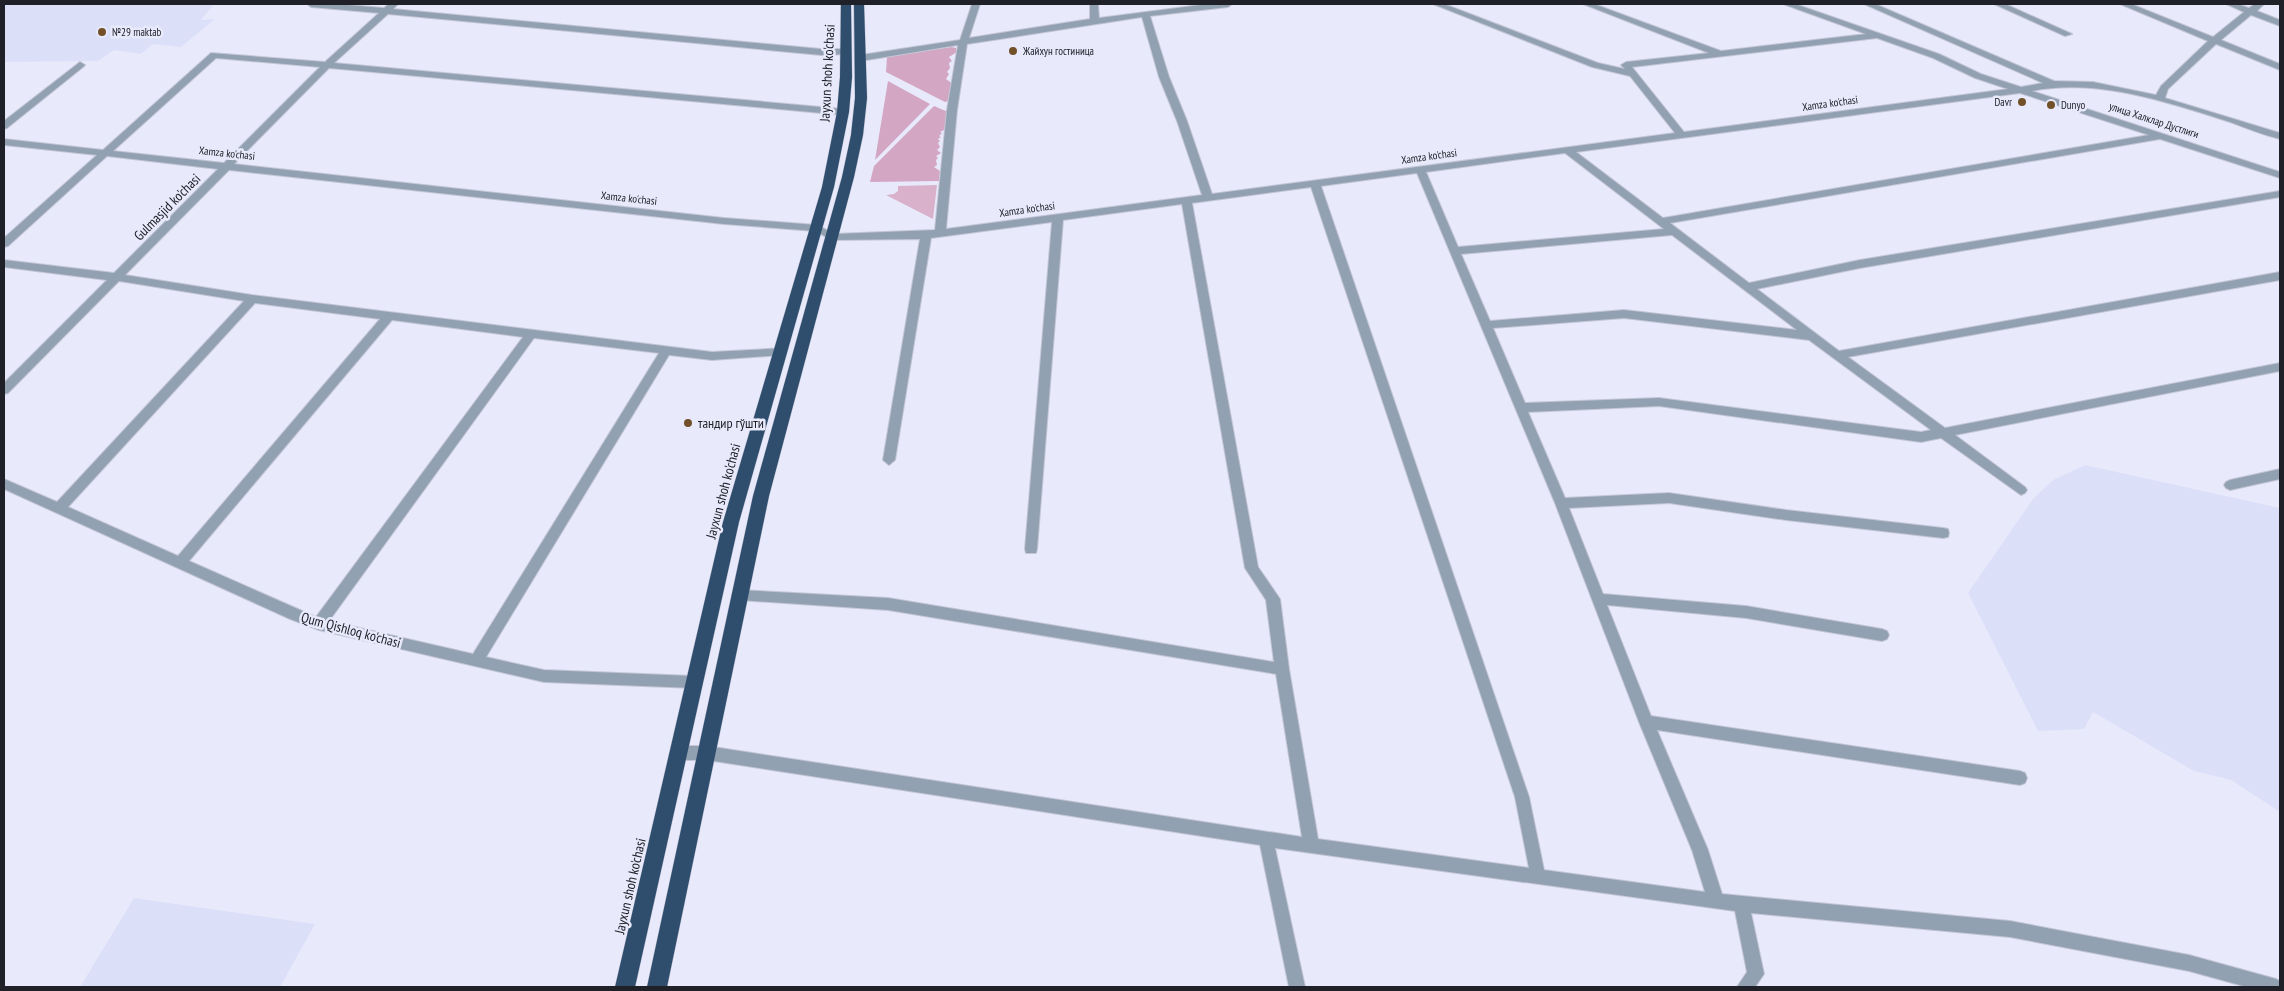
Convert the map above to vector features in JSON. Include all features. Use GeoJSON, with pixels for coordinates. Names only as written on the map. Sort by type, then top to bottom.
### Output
{"type":"FeatureCollection","features":[{"type":"Feature","properties":{"kind":"highway","name":"Jayxun shoh ko'chasi"},"geometry":{"type":"LineString","coordinates":[[625,987],[731,522],[828,187],[843,112],[846,4]]}},
{"type":"Feature","properties":{"kind":"highway"},"geometry":{"type":"LineString","coordinates":[[657,987],[761,496],[832,237],[857,135],[861,58],[859,4]]}},
{"type":"Feature","properties":{"kind":"street"},"geometry":{"type":"LineString","coordinates":[[311,4],[391,7],[811,51],[845,52]]}},
{"type":"Feature","properties":{"kind":"street"},"geometry":{"type":"LineString","coordinates":[[940,234],[952,110],[963,43],[976,4]]}},
{"type":"Feature","properties":{"kind":"street"},"geometry":{"type":"LineString","coordinates":[[1094,4],[1095,22]]}},
{"type":"Feature","properties":{"kind":"street"},"geometry":{"type":"LineString","coordinates":[[861,58],[1145,14],[1228,4]]}},
{"type":"Feature","properties":{"kind":"street"},"geometry":{"type":"LineString","coordinates":[[1437,4],[1595,65],[1633,74]]}},
{"type":"Feature","properties":{"kind":"street"},"geometry":{"type":"LineString","coordinates":[[1587,4],[1721,54]]}},
{"type":"Feature","properties":{"kind":"street","name":"улица Халклар Дустлиги"},"geometry":{"type":"LineString","coordinates":[[1787,4],[1936,56],[1978,76],[2276,173]]}},
{"type":"Feature","properties":{"kind":"street"},"geometry":{"type":"LineString","coordinates":[[1868,4],[2053,84],[2092,85],[2160,98],[2280,136]]}},
{"type":"Feature","properties":{"kind":"street"},"geometry":{"type":"LineString","coordinates":[[1998,4],[2068,34]]}},
{"type":"Feature","properties":{"kind":"street"},"geometry":{"type":"LineString","coordinates":[[2124,4],[2280,67]]}},
{"type":"Feature","properties":{"kind":"street"},"geometry":{"type":"LineString","coordinates":[[2230,4],[2280,23]]}},
{"type":"Feature","properties":{"kind":"street"},"geometry":{"type":"LineString","coordinates":[[2160,98],[2164,88],[2215,40],[2260,4]]}},
{"type":"Feature","properties":{"kind":"street","name":"Gulmasjid ko'chasi"},"geometry":{"type":"LineString","coordinates":[[4,390],[325,67],[391,7]]}},
{"type":"Feature","properties":{"kind":"street"},"geometry":{"type":"LineString","coordinates":[[1145,14],[1162,65],[1164,77],[1182,121],[1208,197]]}},
{"type":"Feature","properties":{"kind":"street"},"geometry":{"type":"LineString","coordinates":[[1682,135],[1626,65],[1878,36]]}},
{"type":"Feature","properties":{"kind":"street"},"geometry":{"type":"LineString","coordinates":[[4,244],[214,55],[325,67],[843,112]]}},
{"type":"Feature","properties":{"kind":"street"},"geometry":{"type":"LineString","coordinates":[[4,126],[80,65]]}},
{"type":"Feature","properties":{"kind":"street","name":"Xamza ko'chasi"},"geometry":{"type":"LineString","coordinates":[[4,142],[724,221],[817,228],[832,237],[926,235],[2020,90],[2053,84]]}},
{"type":"Feature","properties":{"kind":"street"},"geometry":{"type":"LineString","coordinates":[[1663,221],[2164,136]]}},
{"type":"Feature","properties":{"kind":"street"},"geometry":{"type":"LineString","coordinates":[[1567,150],[1941,433],[2021,490]]}},
{"type":"Feature","properties":{"kind":"street"},"geometry":{"type":"LineString","coordinates":[[1420,169],[1561,503],[1646,722],[1700,850],[1716,900]]}},
{"type":"Feature","properties":{"kind":"street"},"geometry":{"type":"LineString","coordinates":[[2276,173],[2280,183]]}},
{"type":"Feature","properties":{"kind":"street"},"geometry":{"type":"LineString","coordinates":[[1315,183],[1522,797],[1538,876]]}},
{"type":"Feature","properties":{"kind":"street"},"geometry":{"type":"LineString","coordinates":[[1747,287],[1860,264],[2280,194]]}},
{"type":"Feature","properties":{"kind":"street"},"geometry":{"type":"LineString","coordinates":[[1186,200],[1252,568],[1273,599],[1282,669],[1311,845]]}},
{"type":"Feature","properties":{"kind":"street"},"geometry":{"type":"LineString","coordinates":[[1031,549],[1058,217]]}},
{"type":"Feature","properties":{"kind":"street"},"geometry":{"type":"LineString","coordinates":[[1454,251],[1675,231]]}},
{"type":"Feature","properties":{"kind":"street"},"geometry":{"type":"LineString","coordinates":[[889,460],[926,235]]}},
{"type":"Feature","properties":{"kind":"street"},"geometry":{"type":"LineString","coordinates":[[4,263],[116,278],[252,300],[666,351],[712,356],[781,351]]}},
{"type":"Feature","properties":{"kind":"street"},"geometry":{"type":"LineString","coordinates":[[1837,355],[2280,276]]}},
{"type":"Feature","properties":{"kind":"street"},"geometry":{"type":"LineString","coordinates":[[59,508],[252,300]]}},
{"type":"Feature","properties":{"kind":"street"},"geometry":{"type":"LineString","coordinates":[[1484,324],[1624,314],[1812,336]]}},
{"type":"Feature","properties":{"kind":"street"},"geometry":{"type":"LineString","coordinates":[[180,563],[388,317]]}},
{"type":"Feature","properties":{"kind":"street"},"geometry":{"type":"LineString","coordinates":[[319,624],[531,334]]}},
{"type":"Feature","properties":{"kind":"street"},"geometry":{"type":"LineString","coordinates":[[477,660],[666,351]]}},
{"type":"Feature","properties":{"kind":"street"},"geometry":{"type":"LineString","coordinates":[[1520,408],[1659,402],[1921,437],[2280,367]]}},
{"type":"Feature","properties":{"kind":"street"},"geometry":{"type":"LineString","coordinates":[[2230,485],[2280,474]]}},
{"type":"Feature","properties":{"kind":"street","name":"Qum Qishloq ko'chasi"},"geometry":{"type":"LineString","coordinates":[[4,484],[295,615],[319,624],[544,676],[693,682]]}},
{"type":"Feature","properties":{"kind":"street"},"geometry":{"type":"LineString","coordinates":[[1561,503],[1668,498],[1796,516],[1943,533]]}},
{"type":"Feature","properties":{"kind":"street"},"geometry":{"type":"LineString","coordinates":[[740,595],[888,604],[1282,669]]}},
{"type":"Feature","properties":{"kind":"street"},"geometry":{"type":"LineString","coordinates":[[1598,599],[1746,612],[1882,635]]}},
{"type":"Feature","properties":{"kind":"street"},"geometry":{"type":"LineString","coordinates":[[1646,722],[2020,778]]}},
{"type":"Feature","properties":{"kind":"street"},"geometry":{"type":"LineString","coordinates":[[677,753],[707,753],[1266,839],[1741,904],[2010,929],[2188,963],[2276,987]]}},
{"type":"Feature","properties":{"kind":"street"},"geometry":{"type":"LineString","coordinates":[[1266,839],[1297,987]]}},
{"type":"Feature","properties":{"kind":"street"},"geometry":{"type":"LineString","coordinates":[[1741,904],[1756,974],[1745,987]]}},
{"type":"Feature","properties":{"kind":"shaded area","name":"№29 maktab"},"geometry":{"type":"Polygon","coordinates":[[[4,4],[214,4],[201,20],[215,19],[181,47],[153,44],[141,54],[114,50],[98,61],[4,62],[4,4]]]}},
{"type":"Feature","properties":{"kind":"shaded area"},"geometry":{"type":"Polygon","coordinates":[[[951,47],[956,48],[957,52],[949,57],[952,61],[949,63],[950,68],[947,72],[949,74],[946,79],[953,84],[951,100],[945,102],[886,72],[887,57],[951,47]]]}},
{"type":"Feature","properties":{"kind":"shaded area"},"geometry":{"type":"Polygon","coordinates":[[[888,81],[930,104],[875,160],[888,81]]]}},
{"type":"Feature","properties":{"kind":"shaded area"},"geometry":{"type":"Polygon","coordinates":[[[934,106],[948,112],[946,129],[940,132],[942,133],[939,136],[941,137],[938,139],[940,147],[937,150],[941,153],[936,156],[938,158],[936,160],[937,165],[934,167],[940,171],[939,181],[870,182],[874,166],[934,106]]]}},
{"type":"Feature","properties":{"kind":"shaded area"},"geometry":{"type":"Polygon","coordinates":[[[937,185],[933,219],[886,195],[894,194],[898,191],[898,186],[937,185]]]}},
{"type":"Feature","properties":{"kind":"shaded area"},"geometry":{"type":"Polygon","coordinates":[[[2085,465],[2280,508],[2280,812],[2231,780],[2194,771],[2093,712],[2084,729],[2038,731],[1968,593],[2033,499],[2053,480],[2085,465]]]}},
{"type":"Feature","properties":{"kind":"shaded area"},"geometry":{"type":"Polygon","coordinates":[[[134,898],[315,924],[280,987],[80,987],[134,898]]]}},
{"type":"Feature","properties":{"kind":"place","name":"№29 maktab"},"geometry":{"type":"Point","coordinates":[102,32]}},
{"type":"Feature","properties":{"kind":"place","name":"Жайхун гостиница"},"geometry":{"type":"Point","coordinates":[1013,51]}},
{"type":"Feature","properties":{"kind":"place","name":"Davr"},"geometry":{"type":"Point","coordinates":[2022,102]}},
{"type":"Feature","properties":{"kind":"place","name":"Dunyo"},"geometry":{"type":"Point","coordinates":[2051,105]}},
{"type":"Feature","properties":{"kind":"place","name":"тандир гўшти"},"geometry":{"type":"Point","coordinates":[688,423]}}]}
